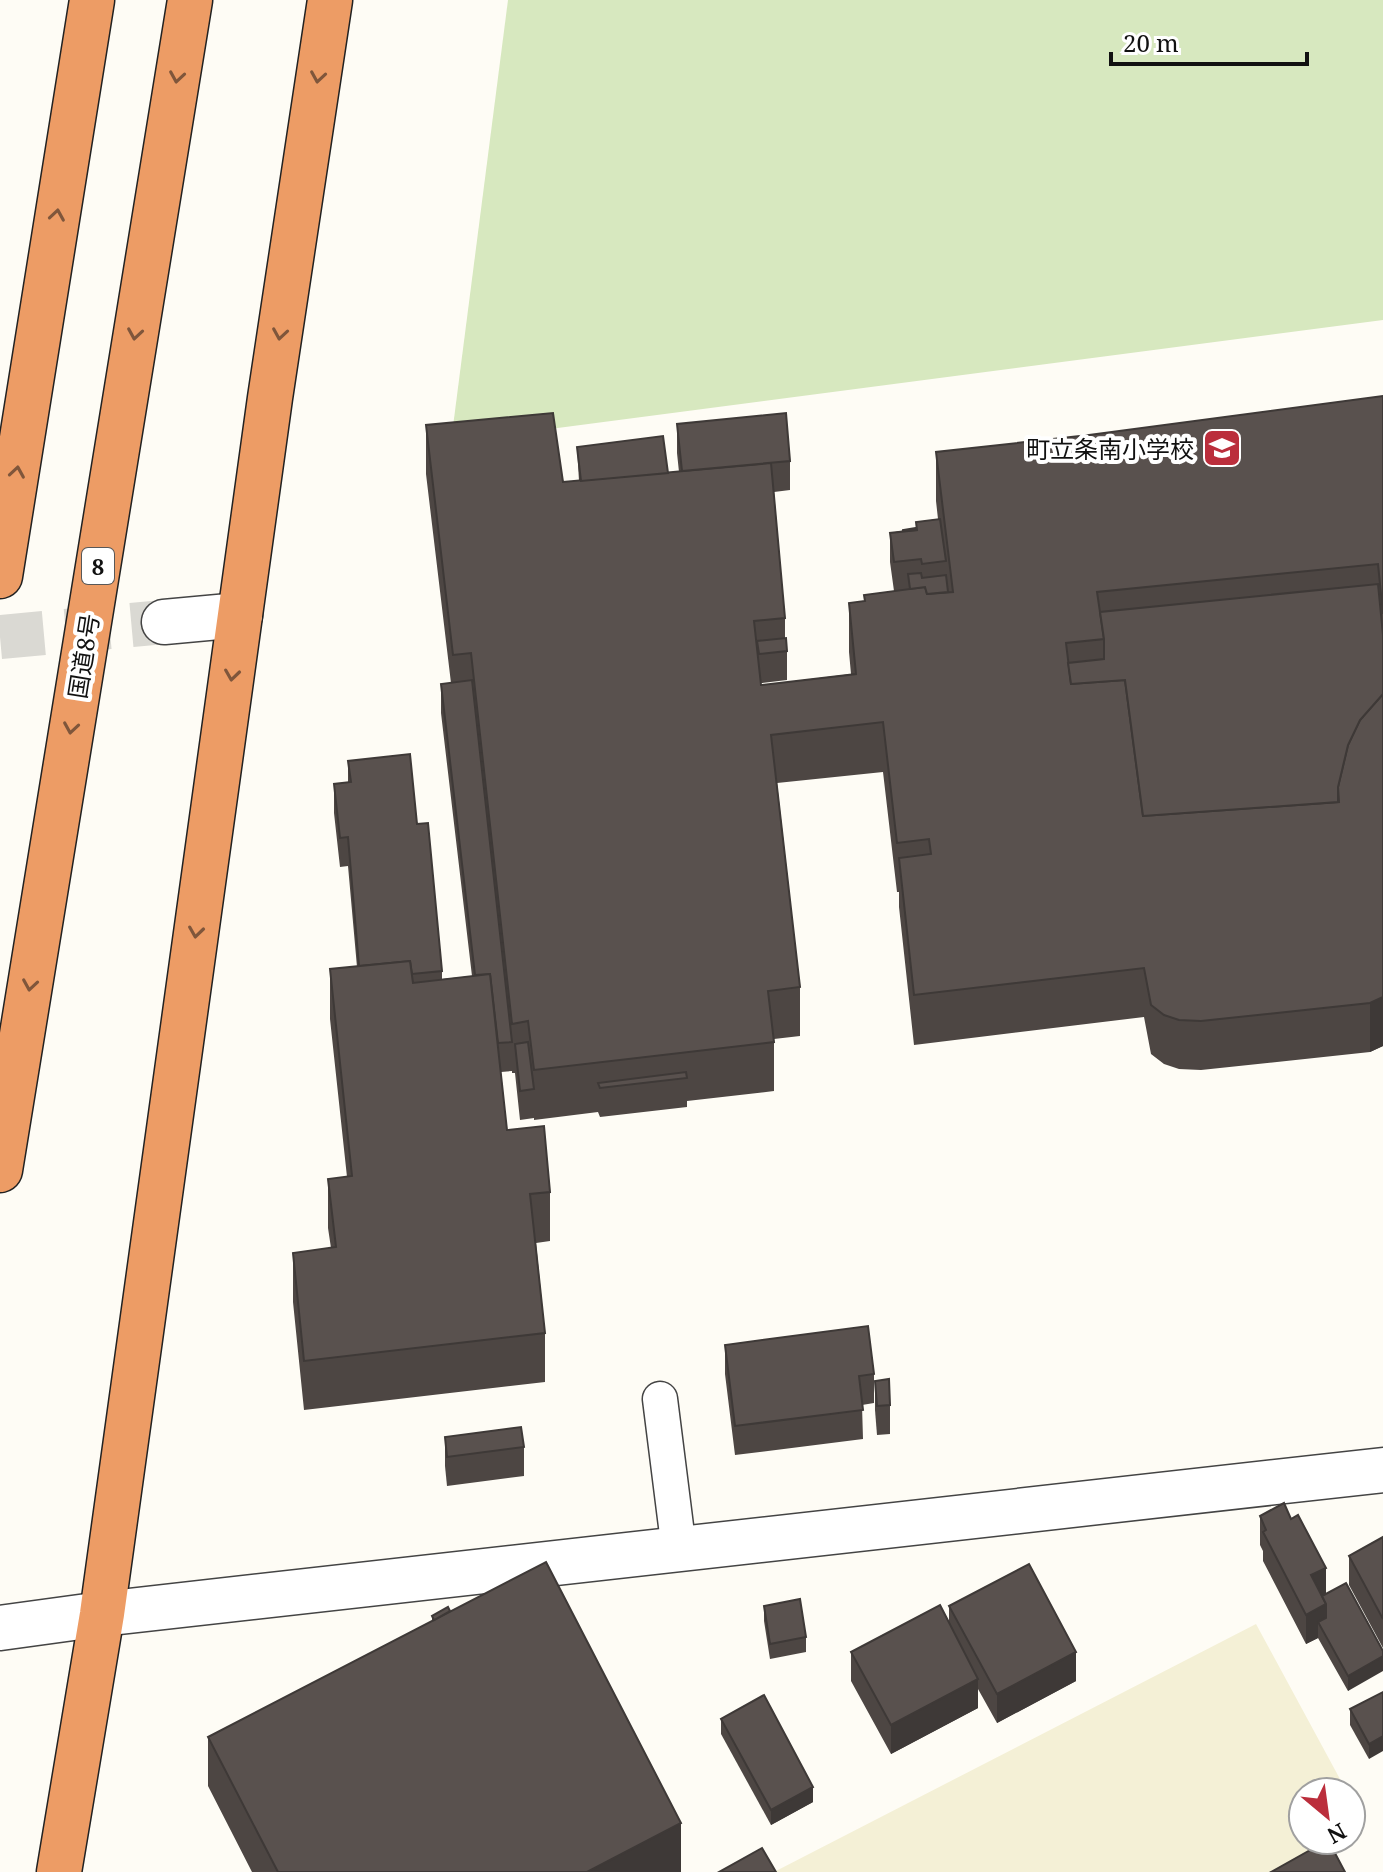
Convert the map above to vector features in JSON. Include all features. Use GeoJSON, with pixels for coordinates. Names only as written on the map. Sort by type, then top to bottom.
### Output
{"type":"FeatureCollection","features":[{"type":"Feature","properties":{"kind":"highway"},"geometry":{"type":"LineString","coordinates":[[0,576],[92,0]]}},
{"type":"Feature","properties":{"kind":"highway","name":"国道8号"},"geometry":{"type":"LineString","coordinates":[[3,1151],[190,0]]}},
{"type":"Feature","properties":{"kind":"highway"},"geometry":{"type":"LineString","coordinates":[[59,1872],[102,1614],[240,615],[330,0]]}},
{"type":"Feature","properties":{"kind":"street"},"geometry":{"type":"LineString","coordinates":[[164,622],[240,615]]}},
{"type":"Feature","properties":{"kind":"street"},"geometry":{"type":"LineString","coordinates":[[0,1628],[1383,1470]]}},
{"type":"Feature","properties":{"kind":"lane"},"geometry":{"type":"LineString","coordinates":[[660,1399],[679,1550]]}},
{"type":"Feature","properties":{"kind":"shaded area"},"geometry":{"type":"Polygon","coordinates":[[[1256,1624],[1338,1776],[1287,1776],[1287,1856],[1310,1856],[1282,1872],[774,1872],[1256,1624]]]}},
{"type":"Feature","properties":{"kind":"green space"},"geometry":{"type":"Polygon","coordinates":[[[508,0],[1383,0],[1383,320],[451,442],[508,0]]]}},
{"type":"Feature","properties":{"kind":"building"},"geometry":{"type":"Polygon","coordinates":[[[1383,396],[1383,614],[1378,564],[1097,592],[1104,639],[1066,643],[1071,684],[1125,680],[1143,816],[1339,802],[1338,787],[1348,745],[1360,720],[1383,694],[1383,997],[1370,1003],[1201,1021],[1179,1020],[1164,1015],[1151,1005],[1144,968],[914,995],[899,858],[931,854],[929,839],[897,843],[883,722],[771,735],[800,987],[768,991],[774,1042],[534,1070],[528,1021],[512,1024],[471,653],[453,655],[426,425],[553,413],[563,482],[771,463],[785,618],[754,621],[761,685],[856,674],[849,603],[865,601],[864,595],[925,587],[927,594],[953,592],[936,452],[1383,396]]]}},
{"type":"Feature","properties":{"kind":"building"},"geometry":{"type":"Polygon","coordinates":[[[786,413],[790,461],[682,471],[677,424],[786,413]]]}},
{"type":"Feature","properties":{"kind":"building"},"geometry":{"type":"Polygon","coordinates":[[[663,436],[668,473],[581,481],[577,447],[663,436]]]}},
{"type":"Feature","properties":{"kind":"building"},"geometry":{"type":"Polygon","coordinates":[[[940,519],[946,561],[922,564],[921,559],[894,562],[890,533],[917,530],[916,522],[940,519]]]}},
{"type":"Feature","properties":{"kind":"building"},"geometry":{"type":"Polygon","coordinates":[[[921,573],[922,578],[946,575],[948,592],[927,594],[925,587],[910,589],[908,574],[921,573]]]}},
{"type":"Feature","properties":{"kind":"building"},"geometry":{"type":"Polygon","coordinates":[[[1378,584],[1383,635],[1383,694],[1360,720],[1348,745],[1338,787],[1338,802],[1143,816],[1125,680],[1071,684],[1068,663],[1104,659],[1100,612],[1378,584]]]}},
{"type":"Feature","properties":{"kind":"building"},"geometry":{"type":"Polygon","coordinates":[[[786,638],[787,651],[759,654],[757,641],[786,638]]]}},
{"type":"Feature","properties":{"kind":"building"},"geometry":{"type":"Polygon","coordinates":[[[472,680],[512,1042],[498,1043],[490,974],[475,975],[441,684],[472,680]]]}},
{"type":"Feature","properties":{"kind":"building"},"geometry":{"type":"Polygon","coordinates":[[[410,754],[417,824],[428,823],[442,971],[412,974],[410,961],[359,966],[348,837],[340,838],[334,784],[351,782],[348,761],[410,754]]]}},
{"type":"Feature","properties":{"kind":"building"},"geometry":{"type":"Polygon","coordinates":[[[410,961],[413,983],[490,974],[507,1130],[544,1126],[550,1192],[530,1194],[545,1333],[304,1361],[293,1253],[336,1247],[328,1179],[352,1176],[330,969],[410,961]]]}},
{"type":"Feature","properties":{"kind":"building"},"geometry":{"type":"Polygon","coordinates":[[[528,1042],[534,1089],[520,1091],[515,1044],[528,1042]]]}},
{"type":"Feature","properties":{"kind":"building"},"geometry":{"type":"Polygon","coordinates":[[[686,1072],[687,1078],[600,1088],[598,1083],[686,1072]]]}},
{"type":"Feature","properties":{"kind":"building"},"geometry":{"type":"Polygon","coordinates":[[[868,1326],[874,1374],[859,1376],[863,1410],[735,1426],[725,1345],[868,1326]]]}},
{"type":"Feature","properties":{"kind":"building"},"geometry":{"type":"Polygon","coordinates":[[[889,1379],[890,1405],[877,1406],[875,1381],[889,1379]]]}},
{"type":"Feature","properties":{"kind":"building"},"geometry":{"type":"Polygon","coordinates":[[[521,1427],[524,1447],[447,1457],[445,1437],[521,1427]]]}},
{"type":"Feature","properties":{"kind":"building"},"geometry":{"type":"Polygon","coordinates":[[[1284,1503],[1291,1519],[1298,1515],[1326,1568],[1311,1575],[1326,1604],[1306,1615],[1263,1532],[1266,1530],[1260,1516],[1284,1503]]]}},
{"type":"Feature","properties":{"kind":"building"},"geometry":{"type":"Polygon","coordinates":[[[1383,1537],[1383,1619],[1349,1556],[1383,1537]]]}},
{"type":"Feature","properties":{"kind":"building"},"geometry":{"type":"Polygon","coordinates":[[[546,1562],[681,1823],[587,1872],[278,1872],[208,1737],[546,1562]]]}},
{"type":"Feature","properties":{"kind":"building"},"geometry":{"type":"Polygon","coordinates":[[[1029,1564],[1076,1652],[997,1694],[949,1606],[1029,1564]]]}},
{"type":"Feature","properties":{"kind":"building"},"geometry":{"type":"Polygon","coordinates":[[[1346,1583],[1383,1651],[1383,1656],[1348,1676],[1318,1622],[1326,1618],[1326,1604],[1322,1596],[1346,1583]]]}},
{"type":"Feature","properties":{"kind":"building"},"geometry":{"type":"Polygon","coordinates":[[[800,1599],[806,1637],[770,1644],[764,1606],[800,1599]]]}},
{"type":"Feature","properties":{"kind":"building"},"geometry":{"type":"Polygon","coordinates":[[[940,1605],[978,1679],[891,1725],[851,1652],[940,1605]]]}},
{"type":"Feature","properties":{"kind":"building"},"geometry":{"type":"Polygon","coordinates":[[[448,1607],[450,1611],[434,1620],[432,1616],[448,1607]]]}},
{"type":"Feature","properties":{"kind":"building"},"geometry":{"type":"Polygon","coordinates":[[[1383,1692],[1383,1736],[1369,1744],[1350,1709],[1383,1692]]]}},
{"type":"Feature","properties":{"kind":"building"},"geometry":{"type":"Polygon","coordinates":[[[764,1695],[813,1787],[771,1810],[721,1719],[764,1695]]]}},
{"type":"Feature","properties":{"kind":"building"},"geometry":{"type":"Polygon","coordinates":[[[762,1848],[776,1872],[719,1872],[762,1848]]]}},
{"type":"Feature","properties":{"kind":"building"},"geometry":{"type":"Polygon","coordinates":[[[1300,1856],[1336,1856],[1345,1872],[1271,1872],[1300,1856]]]}},
{"type":"Feature","properties":{"kind":"tunnel"},"geometry":{"type":"LineString","coordinates":[[0,637],[164,622]]}},
{"type":"Feature","properties":{"kind":"place","name":"町立条南小学校"},"geometry":{"type":"Point","coordinates":[1222,448]}}]}
